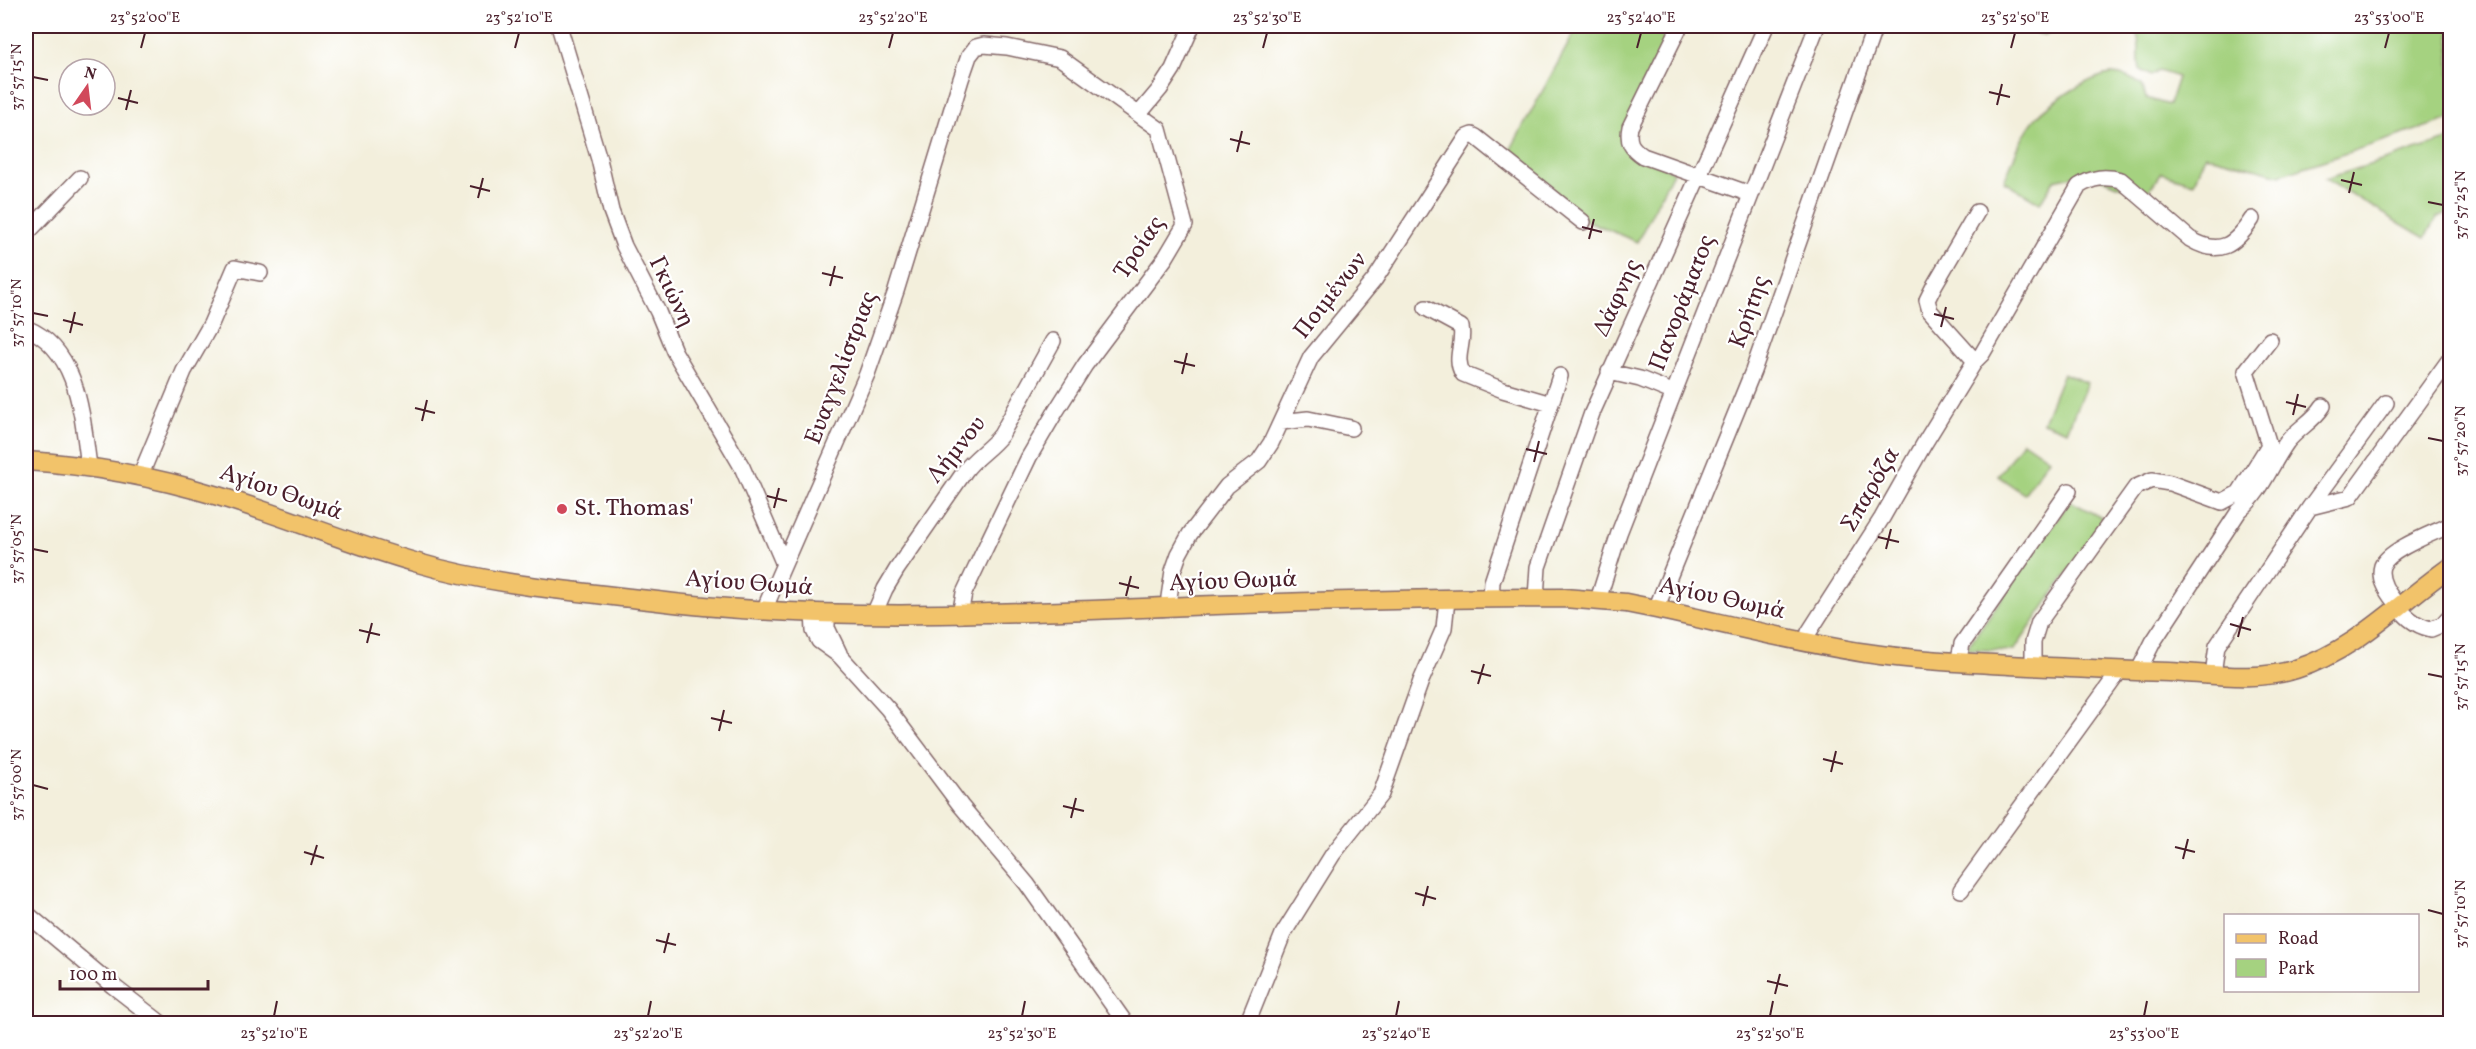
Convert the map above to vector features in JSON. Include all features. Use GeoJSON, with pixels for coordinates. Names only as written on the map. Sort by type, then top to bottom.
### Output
{"type":"FeatureCollection","features":[{"type":"Feature","properties":{"kind":"main road","name":"Αγίου Θωμά"},"geometry":{"type":"LineString","coordinates":[[26,462],[89,466],[143,476],[216,495],[420,564],[468,575],[652,601],[820,613],[960,615],[1447,600],[1536,598],[1598,600],[1656,609],[1866,653],[1958,663],[2119,672],[2271,675],[2314,663],[2359,639],[2402,603],[2451,567]]}},
{"type":"Feature","properties":{"kind":"street","name":"Γκιώνη"},"geometry":{"type":"LineString","coordinates":[[559,26],[599,159],[611,211],[624,246],[675,351],[742,467],[783,562]]}},
{"type":"Feature","properties":{"kind":"street"},"geometry":{"type":"LineString","coordinates":[[1139,114],[1173,69],[1192,26]]}},
{"type":"Feature","properties":{"kind":"street"},"geometry":{"type":"LineString","coordinates":[[1680,26],[1630,127],[1628,140],[1632,149],[1643,156],[1750,194]]}},
{"type":"Feature","properties":{"kind":"street","name":"Δάφνης"},"geometry":{"type":"LineString","coordinates":[[1536,598],[1538,567],[1592,413],[1766,26]]}},
{"type":"Feature","properties":{"kind":"street","name":"Πανοράματος"},"geometry":{"type":"LineString","coordinates":[[1598,600],[1618,533],[1817,26]]}},
{"type":"Feature","properties":{"kind":"street","name":"Κρήτης"},"geometry":{"type":"LineString","coordinates":[[1656,609],[1753,371],[1875,26]]}},
{"type":"Feature","properties":{"kind":"street","name":"Τροίας"},"geometry":{"type":"LineString","coordinates":[[942,135],[969,56],[976,47],[984,45],[1006,47],[1059,58],[1159,129],[1185,225],[1166,257],[1085,364],[1029,457],[964,593],[960,615]]}},
{"type":"Feature","properties":{"kind":"street","name":"Ευαγγελίστριας"},"geometry":{"type":"LineString","coordinates":[[764,610],[867,374],[896,291],[942,135]]}},
{"type":"Feature","properties":{"kind":"street","name":"Ποιμένων"},"geometry":{"type":"LineString","coordinates":[[1171,607],[1169,597],[1173,571],[1190,534],[1227,486],[1259,461],[1281,422],[1311,357],[1375,279],[1467,137],[1472,135],[1476,137],[1583,222]]}},
{"type":"Feature","properties":{"kind":"street","name":"Σπαρόζα"},"geometry":{"type":"LineString","coordinates":[[1807,641],[1809,632],[1882,518],[1974,361],[1982,354],[2079,186],[2089,179],[2107,177],[2121,180],[2190,239],[2203,247],[2231,244],[2239,238],[2252,219]]}},
{"type":"Feature","properties":{"kind":"street"},"geometry":{"type":"LineString","coordinates":[[26,234],[80,178]]}},
{"type":"Feature","properties":{"kind":"street"},"geometry":{"type":"LineString","coordinates":[[1974,361],[1930,311],[1927,300],[1977,212]]}},
{"type":"Feature","properties":{"kind":"street"},"geometry":{"type":"LineString","coordinates":[[143,476],[144,468],[184,371],[211,324],[235,268],[260,273]]}},
{"type":"Feature","properties":{"kind":"street"},"geometry":{"type":"LineString","coordinates":[[1426,308],[1461,327],[1458,362],[1463,374],[1503,390],[1551,404]]}},
{"type":"Feature","properties":{"kind":"street"},"geometry":{"type":"LineString","coordinates":[[26,328],[49,342],[67,365],[79,401],[89,466]]}},
{"type":"Feature","properties":{"kind":"street"},"geometry":{"type":"LineString","coordinates":[[2033,666],[2033,642],[2039,622],[2136,486],[2152,480],[2222,502],[2239,493],[2270,445],[2246,371],[2270,340]]}},
{"type":"Feature","properties":{"kind":"street","name":"Λήμνου"},"geometry":{"type":"LineString","coordinates":[[874,614],[897,569],[964,471],[974,458],[994,444],[1001,435],[1053,341]]}},
{"type":"Feature","properties":{"kind":"street"},"geometry":{"type":"LineString","coordinates":[[2310,507],[2350,497],[2451,359]]}},
{"type":"Feature","properties":{"kind":"street"},"geometry":{"type":"LineString","coordinates":[[1610,372],[1641,379],[1672,392]]}},
{"type":"Feature","properties":{"kind":"street"},"geometry":{"type":"LineString","coordinates":[[1491,599],[1492,582],[1560,376]]}},
{"type":"Feature","properties":{"kind":"street"},"geometry":{"type":"LineString","coordinates":[[2213,674],[2217,646],[2310,507],[2374,416],[2386,403]]}},
{"type":"Feature","properties":{"kind":"street"},"geometry":{"type":"LineString","coordinates":[[2138,672],[2153,642],[2239,511],[2255,497],[2288,441],[2317,415],[2323,406]]}},
{"type":"Feature","properties":{"kind":"street"},"geometry":{"type":"LineString","coordinates":[[1281,422],[1308,419],[1351,428]]}},
{"type":"Feature","properties":{"kind":"street"},"geometry":{"type":"LineString","coordinates":[[1958,663],[1962,644],[2069,491]]}},
{"type":"Feature","properties":{"kind":"street"},"geometry":{"type":"LineString","coordinates":[[2451,525],[2403,548],[2388,558],[2386,566],[2402,603],[2424,622],[2438,627],[2451,616]]}},
{"type":"Feature","properties":{"kind":"street"},"geometry":{"type":"LineString","coordinates":[[1247,1023],[1265,974],[1288,924],[1333,854],[1381,794],[1421,681],[1444,628],[1447,600]]}},
{"type":"Feature","properties":{"kind":"street"},"geometry":{"type":"LineString","coordinates":[[820,613],[813,631],[819,641],[840,656],[888,709],[961,806],[1027,884],[1126,1023]]}},
{"type":"Feature","properties":{"kind":"street"},"geometry":{"type":"LineString","coordinates":[[1961,890],[2119,672]]}},
{"type":"Feature","properties":{"kind":"street"},"geometry":{"type":"LineString","coordinates":[[26,913],[113,986],[162,1023]]}},
{"type":"Feature","properties":{"kind":"green space"},"geometry":{"type":"Polygon","coordinates":[[[1578,26],[1640,26],[1670,40],[1625,143],[1673,172],[1637,242],[1581,218],[1506,158],[1578,26]]]}},
{"type":"Feature","properties":{"kind":"green space"},"geometry":{"type":"Polygon","coordinates":[[[2025,26],[2065,26],[2044,36],[2025,26]]]}},
{"type":"Feature","properties":{"kind":"green space"},"geometry":{"type":"Polygon","coordinates":[[[2134,26],[2450,26],[2450,119],[2280,175],[2205,155],[2194,183],[2161,173],[2145,196],[2088,173],[2054,180],[2040,203],[2004,181],[2022,140],[2036,118],[2060,98],[2083,84],[2112,74],[2124,76],[2142,85],[2146,98],[2169,105],[2178,77],[2159,71],[2151,76],[2140,70],[2139,42],[2134,26]]]}},
{"type":"Feature","properties":{"kind":"green space"},"geometry":{"type":"Polygon","coordinates":[[[2450,139],[2450,213],[2436,218],[2425,238],[2325,179],[2450,139]]]}},
{"type":"Feature","properties":{"kind":"green space"},"geometry":{"type":"Polygon","coordinates":[[[2063,373],[2087,383],[2067,431],[2043,422],[2063,373]]]}},
{"type":"Feature","properties":{"kind":"green space"},"geometry":{"type":"Polygon","coordinates":[[[2023,441],[2049,459],[2024,494],[1998,476],[2023,441]]]}},
{"type":"Feature","properties":{"kind":"green space"},"geometry":{"type":"Polygon","coordinates":[[[2070,501],[2104,519],[2014,651],[1966,649],[2070,501]]]}},
{"type":"Feature","properties":{"kind":"place","name":"St. Thomas'"},"geometry":{"type":"Point","coordinates":[562,509]}}]}
